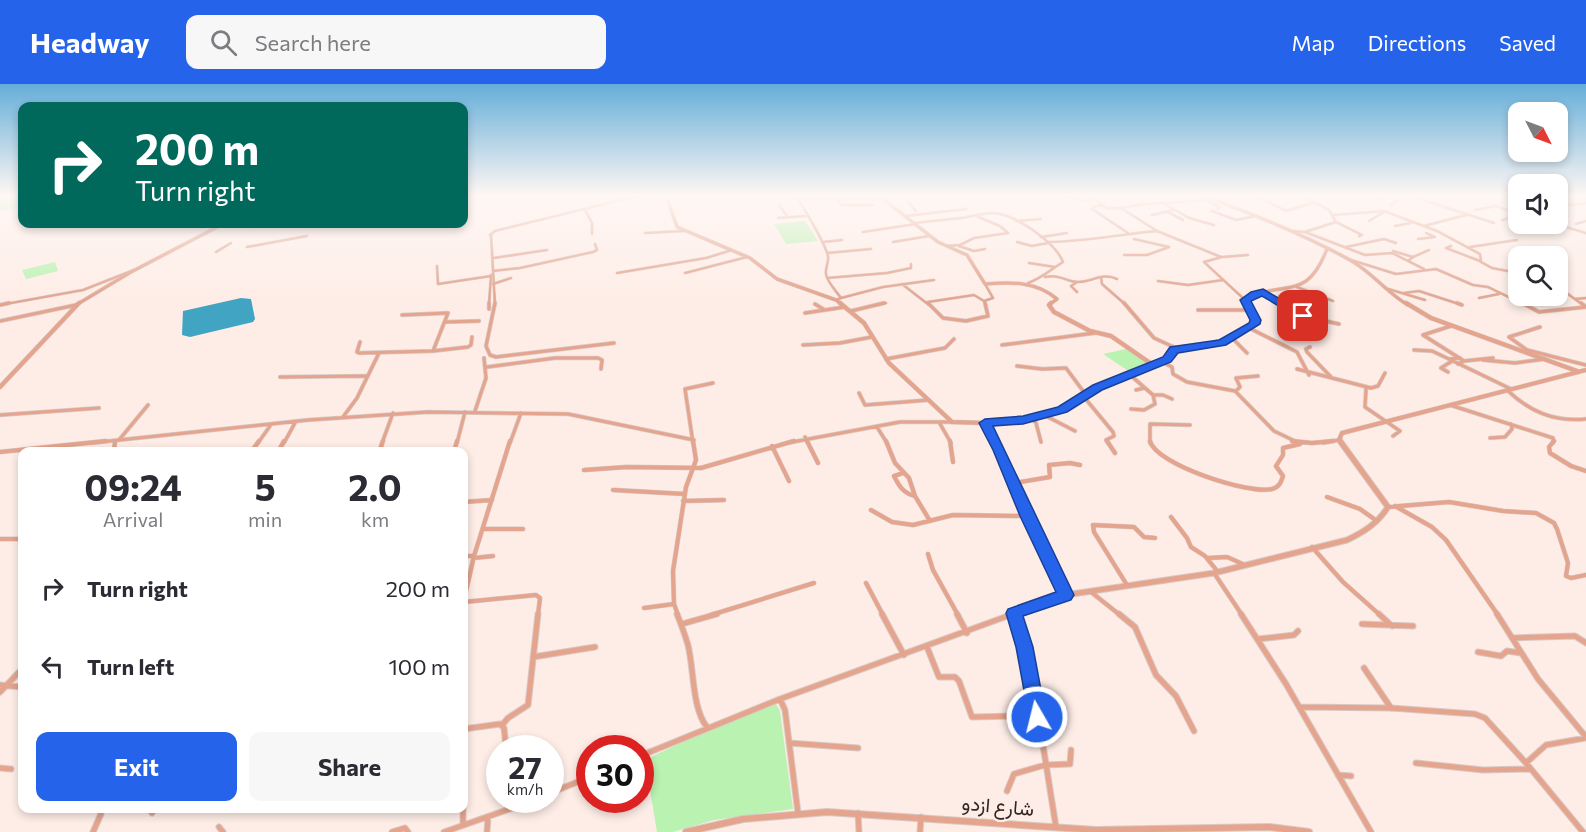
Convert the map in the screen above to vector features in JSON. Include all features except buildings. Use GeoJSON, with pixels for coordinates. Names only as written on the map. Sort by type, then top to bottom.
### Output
{"type":"FeatureCollection","features":[{"type":"Feature","properties":{"kind":"street"},"geometry":{"type":"LineString","coordinates":[[0,387],[76,305],[135,269],[207,230]]}},
{"type":"Feature","properties":{"kind":"street"},"geometry":{"type":"LineString","coordinates":[[0,305],[92,287],[111,281],[211,230]]}},
{"type":"Feature","properties":{"kind":"street"},"geometry":{"type":"LineString","coordinates":[[490,235],[500,230]]}},
{"type":"Feature","properties":{"kind":"street"},"geometry":{"type":"LineString","coordinates":[[592,230],[592,234]]}},
{"type":"Feature","properties":{"kind":"street"},"geometry":{"type":"LineString","coordinates":[[815,230],[827,254],[825,271],[827,278],[839,299],[864,323],[886,360],[952,422]]}},
{"type":"Feature","properties":{"kind":"street"},"geometry":{"type":"LineString","coordinates":[[863,232],[875,230]]}},
{"type":"Feature","properties":{"kind":"street"},"geometry":{"type":"LineString","coordinates":[[922,230],[944,246],[969,257],[972,266],[993,299],[984,301]]}},
{"type":"Feature","properties":{"kind":"street"},"geometry":{"type":"LineString","coordinates":[[944,246],[956,245],[974,238],[1008,233],[1004,230]]}},
{"type":"Feature","properties":{"kind":"street"},"geometry":{"type":"LineString","coordinates":[[1029,230],[1048,243],[1064,259],[1045,277]]}},
{"type":"Feature","properties":{"kind":"street"},"geometry":{"type":"LineString","coordinates":[[1123,230],[1128,233]]}},
{"type":"Feature","properties":{"kind":"street"},"geometry":{"type":"LineString","coordinates":[[1305,232],[1311,230]]}},
{"type":"Feature","properties":{"kind":"street"},"geometry":{"type":"LineString","coordinates":[[1353,230],[1362,234],[1359,236]]}},
{"type":"Feature","properties":{"kind":"street"},"geometry":{"type":"LineString","coordinates":[[1433,230],[1480,254],[1480,261]]}},
{"type":"Feature","properties":{"kind":"street"},"geometry":{"type":"LineString","coordinates":[[645,233],[684,231],[748,256],[777,279],[839,299],[902,284],[934,280]]}},
{"type":"Feature","properties":{"kind":"street"},"geometry":{"type":"LineString","coordinates":[[1017,242],[1032,246],[1157,231],[1222,257]]}},
{"type":"Feature","properties":{"kind":"street"},"geometry":{"type":"LineString","coordinates":[[1291,231],[1305,232],[1365,255],[1387,252],[1426,270]]}},
{"type":"Feature","properties":{"kind":"street"},"geometry":{"type":"LineString","coordinates":[[1291,231],[1368,271],[1406,305],[1451,325],[1579,372]]}},
{"type":"Feature","properties":{"kind":"street"},"geometry":{"type":"LineString","coordinates":[[1418,239],[1435,237],[1425,233],[1436,231]]}},
{"type":"Feature","properties":{"kind":"street"},"geometry":{"type":"LineString","coordinates":[[1040,237],[1067,233]]}},
{"type":"Feature","properties":{"kind":"street"},"geometry":{"type":"LineString","coordinates":[[490,235],[494,258],[494,316],[486,346],[492,356],[614,343]]}},
{"type":"Feature","properties":{"kind":"street"},"geometry":{"type":"LineString","coordinates":[[489,309],[490,235]]}},
{"type":"Feature","properties":{"kind":"street"},"geometry":{"type":"LineString","coordinates":[[248,247],[307,236]]}},
{"type":"Feature","properties":{"kind":"street"},"geometry":{"type":"LineString","coordinates":[[893,242],[928,236]]}},
{"type":"Feature","properties":{"kind":"street"},"geometry":{"type":"LineString","coordinates":[[1124,255],[1147,255],[1169,248],[1162,244],[1134,239]]}},
{"type":"Feature","properties":{"kind":"street"},"geometry":{"type":"LineString","coordinates":[[1346,247],[1384,239],[1396,243]]}},
{"type":"Feature","properties":{"kind":"street"},"geometry":{"type":"LineString","coordinates":[[823,242],[842,240]]}},
{"type":"Feature","properties":{"kind":"street"},"geometry":{"type":"LineString","coordinates":[[1162,244],[1177,240]]}},
{"type":"Feature","properties":{"kind":"street"},"geometry":{"type":"LineString","coordinates":[[1469,248],[1517,240]]}},
{"type":"Feature","properties":{"kind":"street"},"geometry":{"type":"LineString","coordinates":[[1297,287],[1322,267],[1332,241]]}},
{"type":"Feature","properties":{"kind":"street"},"geometry":{"type":"LineString","coordinates":[[216,252],[231,243]]}},
{"type":"Feature","properties":{"kind":"street"},"geometry":{"type":"LineString","coordinates":[[493,271],[520,268],[595,251],[597,249],[595,244]]}},
{"type":"Feature","properties":{"kind":"street"},"geometry":{"type":"LineString","coordinates":[[956,245],[972,250],[986,249]]}},
{"type":"Feature","properties":{"kind":"street"},"geometry":{"type":"LineString","coordinates":[[1451,246],[1446,248],[1492,268],[1508,271]]}},
{"type":"Feature","properties":{"kind":"street"},"geometry":{"type":"LineString","coordinates":[[827,254],[871,249]]}},
{"type":"Feature","properties":{"kind":"street"},"geometry":{"type":"LineString","coordinates":[[494,258],[548,250]]}},
{"type":"Feature","properties":{"kind":"street"},"geometry":{"type":"LineString","coordinates":[[617,273],[706,258],[732,250]]}},
{"type":"Feature","properties":{"kind":"street"},"geometry":{"type":"LineString","coordinates":[[1408,261],[1429,250]]}},
{"type":"Feature","properties":{"kind":"street"},"geometry":{"type":"LineString","coordinates":[[1393,251],[1413,257]]}},
{"type":"Feature","properties":{"kind":"street"},"geometry":{"type":"LineString","coordinates":[[1204,261],[1248,255]]}},
{"type":"Feature","properties":{"kind":"street"},"geometry":{"type":"LineString","coordinates":[[685,273],[748,256]]}},
{"type":"Feature","properties":{"kind":"street"},"geometry":{"type":"LineString","coordinates":[[584,470],[627,467],[695,467],[719,463],[805,437],[900,422],[985,423],[1031,418],[1069,407],[1098,387],[1162,362],[1170,356],[1172,351],[1213,345],[1233,338],[1256,322],[1245,300],[1200,258]]}},
{"type":"Feature","properties":{"kind":"street"},"geometry":{"type":"LineString","coordinates":[[1350,260],[1396,274],[1437,270],[1473,285],[1488,287],[1539,312],[1586,307],[1568,294]]}},
{"type":"Feature","properties":{"kind":"street"},"geometry":{"type":"LineString","coordinates":[[1470,262],[1480,261]]}},
{"type":"Feature","properties":{"kind":"street"},"geometry":{"type":"LineString","coordinates":[[1029,263],[1056,267]]}},
{"type":"Feature","properties":{"kind":"street"},"geometry":{"type":"LineString","coordinates":[[827,278],[897,271],[911,268],[911,264]]}},
{"type":"Feature","properties":{"kind":"street"},"geometry":{"type":"LineString","coordinates":[[437,266],[438,284],[491,276]]}},
{"type":"Feature","properties":{"kind":"street"},"geometry":{"type":"LineString","coordinates":[[985,284],[1028,283],[1061,274],[1077,282]]}},
{"type":"Feature","properties":{"kind":"street"},"geometry":{"type":"LineString","coordinates":[[1077,292],[1071,286],[1077,282],[1112,276],[1117,279]]}},
{"type":"Feature","properties":{"kind":"street"},"geometry":{"type":"LineString","coordinates":[[1101,277],[1102,284],[1127,306],[1147,332],[1154,338],[1178,349]]}},
{"type":"Feature","properties":{"kind":"street"},"geometry":{"type":"LineString","coordinates":[[493,284],[511,278]]}},
{"type":"Feature","properties":{"kind":"street"},"geometry":{"type":"LineString","coordinates":[[1158,282],[1165,280],[1185,285],[1207,285],[1224,280]]}},
{"type":"Feature","properties":{"kind":"street"},"geometry":{"type":"LineString","coordinates":[[1028,283],[1055,297],[1057,301],[1049,306],[1052,310],[1095,333],[1111,336],[1154,365]]}},
{"type":"Feature","properties":{"kind":"street"},"geometry":{"type":"LineString","coordinates":[[902,284],[928,302],[943,318],[966,321],[988,316],[988,308],[984,301],[974,295],[928,302]]}},
{"type":"Feature","properties":{"kind":"street"},"geometry":{"type":"LineString","coordinates":[[1245,300],[1263,292],[1297,287],[1333,301]]}},
{"type":"Feature","properties":{"kind":"street"},"geometry":{"type":"LineString","coordinates":[[1386,288],[1425,300]]}},
{"type":"Feature","properties":{"kind":"street"},"geometry":{"type":"LineString","coordinates":[[1404,293],[1415,290],[1462,305]]}},
{"type":"Feature","properties":{"kind":"street"},"geometry":{"type":"LineString","coordinates":[[1263,292],[1303,316],[1339,324]]}},
{"type":"Feature","properties":{"kind":"street"},"geometry":{"type":"LineString","coordinates":[[1479,298],[1500,294]]}},
{"type":"Feature","properties":{"kind":"street"},"geometry":{"type":"LineString","coordinates":[[1575,299],[1586,298]]}},
{"type":"Feature","properties":{"kind":"street"},"geometry":{"type":"LineString","coordinates":[[851,311],[886,303]]}},
{"type":"Feature","properties":{"kind":"street"},"geometry":{"type":"LineString","coordinates":[[815,304],[824,310]]}},
{"type":"Feature","properties":{"kind":"street"},"geometry":{"type":"LineString","coordinates":[[0,321],[76,305]]}},
{"type":"Feature","properties":{"kind":"street"},"geometry":{"type":"LineString","coordinates":[[805,313],[846,307]]}},
{"type":"Feature","properties":{"kind":"street"},"geometry":{"type":"LineString","coordinates":[[1198,310],[1250,310]]}},
{"type":"Feature","properties":{"kind":"street"},"geometry":{"type":"LineString","coordinates":[[402,315],[447,313],[433,351]]}},
{"type":"Feature","properties":{"kind":"street"},"geometry":{"type":"LineString","coordinates":[[445,322],[479,321]]}},
{"type":"Feature","properties":{"kind":"street"},"geometry":{"type":"LineString","coordinates":[[1451,325],[1423,335],[1464,361]]}},
{"type":"Feature","properties":{"kind":"street"},"geometry":{"type":"LineString","coordinates":[[1540,327],[1509,337],[1527,350],[1586,367]]}},
{"type":"Feature","properties":{"kind":"street"},"geometry":{"type":"LineString","coordinates":[[1250,328],[1297,352],[1304,360],[1309,375]]}},
{"type":"Feature","properties":{"kind":"street"},"geometry":{"type":"LineString","coordinates":[[1002,345],[1095,333]]}},
{"type":"Feature","properties":{"kind":"street"},"geometry":{"type":"LineString","coordinates":[[803,345],[840,343],[872,337]]}},
{"type":"Feature","properties":{"kind":"street"},"geometry":{"type":"LineString","coordinates":[[360,342],[358,353],[379,353],[468,347],[471,345],[472,338]]}},
{"type":"Feature","properties":{"kind":"street"},"geometry":{"type":"LineString","coordinates":[[1233,338],[1247,353]]}},
{"type":"Feature","properties":{"kind":"street"},"geometry":{"type":"LineString","coordinates":[[886,360],[945,348],[954,339]]}},
{"type":"Feature","properties":{"kind":"street"},"geometry":{"type":"LineString","coordinates":[[1310,347],[1306,349],[1307,352],[1333,378]]}},
{"type":"Feature","properties":{"kind":"street"},"geometry":{"type":"LineString","coordinates":[[1414,350],[1433,351],[1509,390],[1528,408],[1551,420],[1569,422],[1586,419]]}},
{"type":"Feature","properties":{"kind":"street"},"geometry":{"type":"LineString","coordinates":[[344,417],[357,398],[379,353]]}},
{"type":"Feature","properties":{"kind":"street"},"geometry":{"type":"LineString","coordinates":[[475,411],[485,384],[487,367],[484,358]]}},
{"type":"Feature","properties":{"kind":"street"},"geometry":{"type":"LineString","coordinates":[[487,367],[555,358],[599,358],[602,360],[602,369]]}},
{"type":"Feature","properties":{"kind":"street"},"geometry":{"type":"LineString","coordinates":[[1448,372],[1441,368],[1450,360],[1460,358]]}},
{"type":"Feature","properties":{"kind":"street"},"geometry":{"type":"LineString","coordinates":[[1458,364],[1464,361],[1493,358]]}},
{"type":"Feature","properties":{"kind":"street"},"geometry":{"type":"LineString","coordinates":[[1483,360],[1501,364],[1524,361],[1539,363],[1545,359]]}},
{"type":"Feature","properties":{"kind":"street"},"geometry":{"type":"LineString","coordinates":[[1162,362],[1172,367],[1173,374],[1183,380],[1236,392],[1274,432],[1300,444]]}},
{"type":"Feature","properties":{"kind":"street"},"geometry":{"type":"LineString","coordinates":[[1017,366],[1042,369],[1066,368],[1113,432],[1114,436],[1106,440],[1116,453]]}},
{"type":"Feature","properties":{"kind":"street"},"geometry":{"type":"LineString","coordinates":[[1339,440],[1342,433],[1349,429],[1579,372],[1586,367]]}},
{"type":"Feature","properties":{"kind":"street"},"geometry":{"type":"LineString","coordinates":[[1297,369],[1309,375],[1333,378],[1366,389],[1377,387],[1385,373]]}},
{"type":"Feature","properties":{"kind":"street"},"geometry":{"type":"LineString","coordinates":[[1129,374],[1153,395],[1155,404],[1153,407],[1138,411],[1131,409]]}},
{"type":"Feature","properties":{"kind":"street"},"geometry":{"type":"LineString","coordinates":[[280,377],[366,376]]}},
{"type":"Feature","properties":{"kind":"street"},"geometry":{"type":"LineString","coordinates":[[1236,392],[1240,387],[1236,378],[1258,376]]}},
{"type":"Feature","properties":{"kind":"street"},"geometry":{"type":"LineString","coordinates":[[707,727],[702,720],[698,706],[682,624],[674,604],[673,571],[683,501],[688,480],[695,467],[694,440],[685,389],[713,383]]}},
{"type":"Feature","properties":{"kind":"street"},"geometry":{"type":"LineString","coordinates":[[1136,390],[1145,388]]}},
{"type":"Feature","properties":{"kind":"street"},"geometry":{"type":"LineString","coordinates":[[1366,389],[1365,407],[1400,431],[1393,435]]}},
{"type":"Feature","properties":{"kind":"street"},"geometry":{"type":"LineString","coordinates":[[860,393],[865,405],[930,400]]}},
{"type":"Feature","properties":{"kind":"street"},"geometry":{"type":"LineString","coordinates":[[1153,395],[1163,395],[1172,399]]}},
{"type":"Feature","properties":{"kind":"street"},"geometry":{"type":"LineString","coordinates":[[1449,404],[1553,438],[1554,441],[1549,447],[1550,453],[1571,466],[1586,471]]}},
{"type":"Feature","properties":{"kind":"street"},"geometry":{"type":"LineString","coordinates":[[115,447],[116,441],[147,405]]}},
{"type":"Feature","properties":{"kind":"street"},"geometry":{"type":"LineString","coordinates":[[0,415],[99,408]]}},
{"type":"Feature","properties":{"kind":"street"},"geometry":{"type":"LineString","coordinates":[[53,447],[297,421],[475,411],[579,416],[694,440]]}},
{"type":"Feature","properties":{"kind":"street"},"geometry":{"type":"LineString","coordinates":[[455,447],[465,412]]}},
{"type":"Feature","properties":{"kind":"street"},"geometry":{"type":"LineString","coordinates":[[468,583],[474,557],[521,413]]}},
{"type":"Feature","properties":{"kind":"street"},"geometry":{"type":"LineString","coordinates":[[380,447],[393,414]]}},
{"type":"Feature","properties":{"kind":"street"},"geometry":{"type":"LineString","coordinates":[[1043,414],[1075,431]]}},
{"type":"Feature","properties":{"kind":"street"},"geometry":{"type":"LineString","coordinates":[[1031,418],[1036,423],[1041,442]]}},
{"type":"Feature","properties":{"kind":"street"},"geometry":{"type":"LineString","coordinates":[[281,447],[297,421]]}},
{"type":"Feature","properties":{"kind":"street"},"geometry":{"type":"LineString","coordinates":[[939,422],[949,434],[953,449],[953,462]]}},
{"type":"Feature","properties":{"kind":"street"},"geometry":{"type":"LineString","coordinates":[[985,423],[1065,595]]}},
{"type":"Feature","properties":{"kind":"street"},"geometry":{"type":"LineString","coordinates":[[1190,425],[1150,424],[1151,448],[1156,453],[1194,472],[1261,491],[1282,484],[1283,476],[1276,466],[1283,455],[1283,448],[1339,440]]}},
{"type":"Feature","properties":{"kind":"street"},"geometry":{"type":"LineString","coordinates":[[1490,438],[1505,437],[1512,429],[1511,424]]}},
{"type":"Feature","properties":{"kind":"street"},"geometry":{"type":"LineString","coordinates":[[255,447],[270,425]]}},
{"type":"Feature","properties":{"kind":"street"},"geometry":{"type":"LineString","coordinates":[[877,427],[889,445],[895,463],[912,482],[915,496],[930,521]]}},
{"type":"Feature","properties":{"kind":"street"},"geometry":{"type":"LineString","coordinates":[[805,437],[818,464]]}},
{"type":"Feature","properties":{"kind":"street"},"geometry":{"type":"LineString","coordinates":[[1339,440],[1388,507]]}},
{"type":"Feature","properties":{"kind":"street"},"geometry":{"type":"LineString","coordinates":[[772,446],[789,481]]}},
{"type":"Feature","properties":{"kind":"street"},"geometry":{"type":"LineString","coordinates":[[0,452],[18,450]]}},
{"type":"Feature","properties":{"kind":"street"},"geometry":{"type":"LineString","coordinates":[[1014,483],[1050,477],[1052,474],[1049,465],[1070,463],[1080,465]]}},
{"type":"Feature","properties":{"kind":"street"},"geometry":{"type":"LineString","coordinates":[[903,472],[894,476],[900,489],[906,494],[915,496]]}},
{"type":"Feature","properties":{"kind":"street"},"geometry":{"type":"LineString","coordinates":[[613,490],[685,494]]}},
{"type":"Feature","properties":{"kind":"street"},"geometry":{"type":"LineString","coordinates":[[1327,497],[1360,509],[1377,520]]}},
{"type":"Feature","properties":{"kind":"street"},"geometry":{"type":"LineString","coordinates":[[468,502],[492,500]]}},
{"type":"Feature","properties":{"kind":"street"},"geometry":{"type":"LineString","coordinates":[[683,501],[724,500]]}},
{"type":"Feature","properties":{"kind":"street"},"geometry":{"type":"LineString","coordinates":[[654,750],[780,699],[967,633],[1065,595],[1216,572],[1347,540],[1362,533],[1388,507],[1449,502],[1503,511],[1536,513],[1554,523],[1557,529],[1568,563],[1566,576],[1571,578],[1586,575]]}},
{"type":"Feature","properties":{"kind":"street"},"geometry":{"type":"LineString","coordinates":[[1395,506],[1432,527],[1446,540],[1538,679],[1586,738],[1546,745],[1526,763]]}},
{"type":"Feature","properties":{"kind":"street"},"geometry":{"type":"LineString","coordinates":[[871,510],[895,523],[913,525],[953,515],[1027,516]]}},
{"type":"Feature","properties":{"kind":"street"},"geometry":{"type":"LineString","coordinates":[[1171,517],[1174,524],[1188,534],[1191,547],[1207,558],[1216,572],[1300,707],[1371,832]]}},
{"type":"Feature","properties":{"kind":"street"},"geometry":{"type":"LineString","coordinates":[[1127,585],[1094,532],[1093,525],[1134,527],[1144,537],[1155,538]]}},
{"type":"Feature","properties":{"kind":"street"},"geometry":{"type":"LineString","coordinates":[[483,529],[523,529]]}},
{"type":"Feature","properties":{"kind":"street"},"geometry":{"type":"LineString","coordinates":[[0,539],[18,539]]}},
{"type":"Feature","properties":{"kind":"street"},"geometry":{"type":"LineString","coordinates":[[1311,547],[1343,582],[1392,626]]}},
{"type":"Feature","properties":{"kind":"street"},"geometry":{"type":"LineString","coordinates":[[928,554],[933,570],[967,633]]}},
{"type":"Feature","properties":{"kind":"street"},"geometry":{"type":"LineString","coordinates":[[468,556],[494,556]]}},
{"type":"Feature","properties":{"kind":"street"},"geometry":{"type":"LineString","coordinates":[[1207,558],[1227,557],[1245,565]]}},
{"type":"Feature","properties":{"kind":"street"},"geometry":{"type":"LineString","coordinates":[[682,624],[785,594],[814,583]]}},
{"type":"Feature","properties":{"kind":"street"},"geometry":{"type":"LineString","coordinates":[[866,583],[904,655]]}},
{"type":"Feature","properties":{"kind":"street"},"geometry":{"type":"LineString","coordinates":[[1090,591],[1134,627],[1156,675],[1176,696],[1194,731]]}},
{"type":"Feature","properties":{"kind":"street"},"geometry":{"type":"LineString","coordinates":[[468,601],[538,596],[540,603],[527,708],[507,718],[502,725],[504,735]]}},
{"type":"Feature","properties":{"kind":"street"},"geometry":{"type":"LineString","coordinates":[[644,608],[674,604]]}},
{"type":"Feature","properties":{"kind":"street"},"geometry":{"type":"LineString","coordinates":[[1014,613],[1024,647],[1056,827]]}},
{"type":"Feature","properties":{"kind":"street"},"geometry":{"type":"LineString","coordinates":[[1362,624],[1413,626]]}},
{"type":"Feature","properties":{"kind":"street"},"geometry":{"type":"LineString","coordinates":[[1258,639],[1294,635],[1298,631]]}},
{"type":"Feature","properties":{"kind":"street"},"geometry":{"type":"LineString","coordinates":[[1512,638],[1575,636],[1586,643]]}},
{"type":"Feature","properties":{"kind":"street"},"geometry":{"type":"LineString","coordinates":[[533,657],[595,647]]}},
{"type":"Feature","properties":{"kind":"street"},"geometry":{"type":"LineString","coordinates":[[927,647],[939,677],[955,677],[959,681],[972,717],[1000,714],[1038,723]]}},
{"type":"Feature","properties":{"kind":"street"},"geometry":{"type":"LineString","coordinates":[[1478,652],[1501,656],[1507,651],[1522,653]]}},
{"type":"Feature","properties":{"kind":"street"},"geometry":{"type":"LineString","coordinates":[[1364,668],[1391,708]]}},
{"type":"Feature","properties":{"kind":"street"},"geometry":{"type":"LineString","coordinates":[[0,692],[2,686],[18,672]]}},
{"type":"Feature","properties":{"kind":"street"},"geometry":{"type":"LineString","coordinates":[[2,686],[18,687]]}},
{"type":"Feature","properties":{"kind":"street"},"geometry":{"type":"LineString","coordinates":[[780,699],[785,710],[798,813]]}},
{"type":"Feature","properties":{"kind":"street"},"geometry":{"type":"LineString","coordinates":[[1300,707],[1391,708],[1480,715],[1526,763],[1583,832]]}},
{"type":"Feature","properties":{"kind":"street"},"geometry":{"type":"LineString","coordinates":[[468,728],[492,724],[502,725]]}},
{"type":"Feature","properties":{"kind":"street"},"geometry":{"type":"LineString","coordinates":[[789,743],[858,748]]}},
{"type":"Feature","properties":{"kind":"street"},"geometry":{"type":"LineString","coordinates":[[1007,791],[1014,774],[1045,765],[1070,764],[1071,750]]}},
{"type":"Feature","properties":{"kind":"street"},"geometry":{"type":"LineString","coordinates":[[1416,763],[1483,770],[1531,769]]}},
{"type":"Feature","properties":{"kind":"street"},"geometry":{"type":"LineString","coordinates":[[0,768],[11,769]]}},
{"type":"Feature","properties":{"kind":"street"},"geometry":{"type":"LineString","coordinates":[[1338,775],[1351,776]]}},
{"type":"Feature","properties":{"kind":"street"},"geometry":{"type":"LineString","coordinates":[[93,832],[101,813]]}},
{"type":"Feature","properties":{"kind":"street"},"geometry":{"type":"LineString","coordinates":[[463,813],[463,825]]}},
{"type":"Feature","properties":{"kind":"street"},"geometry":{"type":"LineString","coordinates":[[444,832],[499,813]]}},
{"type":"Feature","properties":{"kind":"street","name":"شارع ازدو"},"geometry":{"type":"LineString","coordinates":[[686,832],[798,813],[922,816],[1009,823],[1025,829],[1056,827],[1096,830],[1309,832]]}},
{"type":"Feature","properties":{"kind":"street"},"geometry":{"type":"LineString","coordinates":[[858,813],[859,832]]}},
{"type":"Feature","properties":{"kind":"street"},"geometry":{"type":"LineString","coordinates":[[920,832],[922,816]]}},
{"type":"Feature","properties":{"kind":"street"},"geometry":{"type":"LineString","coordinates":[[487,832],[488,817]]}},
{"type":"Feature","properties":{"kind":"street"},"geometry":{"type":"LineString","coordinates":[[1007,832],[1009,823]]}},
{"type":"Feature","properties":{"kind":"street"},"geometry":{"type":"LineString","coordinates":[[392,832],[405,828],[408,832]]}},
{"type":"Feature","properties":{"kind":"green space"},"geometry":{"type":"Polygon","coordinates":[[[778,230],[811,230],[818,241],[786,244],[778,230]]]}},
{"type":"Feature","properties":{"kind":"green space"},"geometry":{"type":"Polygon","coordinates":[[[55,262],[58,271],[26,279],[22,270],[55,262]]]}},
{"type":"Feature","properties":{"kind":"green space"},"geometry":{"type":"Polygon","coordinates":[[[1126,349],[1151,365],[1130,372],[1103,354],[1126,349]]]}},
{"type":"Feature","properties":{"kind":"green space"},"geometry":{"type":"Polygon","coordinates":[[[776,704],[780,711],[793,809],[714,820],[673,832],[657,832],[654,813],[654,756],[691,738],[776,704]]]}},
{"type":"Feature","properties":{"kind":"water"},"geometry":{"type":"Polygon","coordinates":[[[241,298],[251,299],[255,319],[253,322],[190,337],[182,335],[183,311],[241,298]]]}},
{"type":"Feature","properties":{"kind":"route"},"geometry":{"type":"LineString","coordinates":[[1037,717],[1035,695],[1014,613],[1065,595],[985,423],[1023,420],[1069,407],[1098,387],[1167,359],[1174,350],[1213,345],[1233,338],[1256,322],[1245,300],[1263,292],[1303,316]]}}]}
